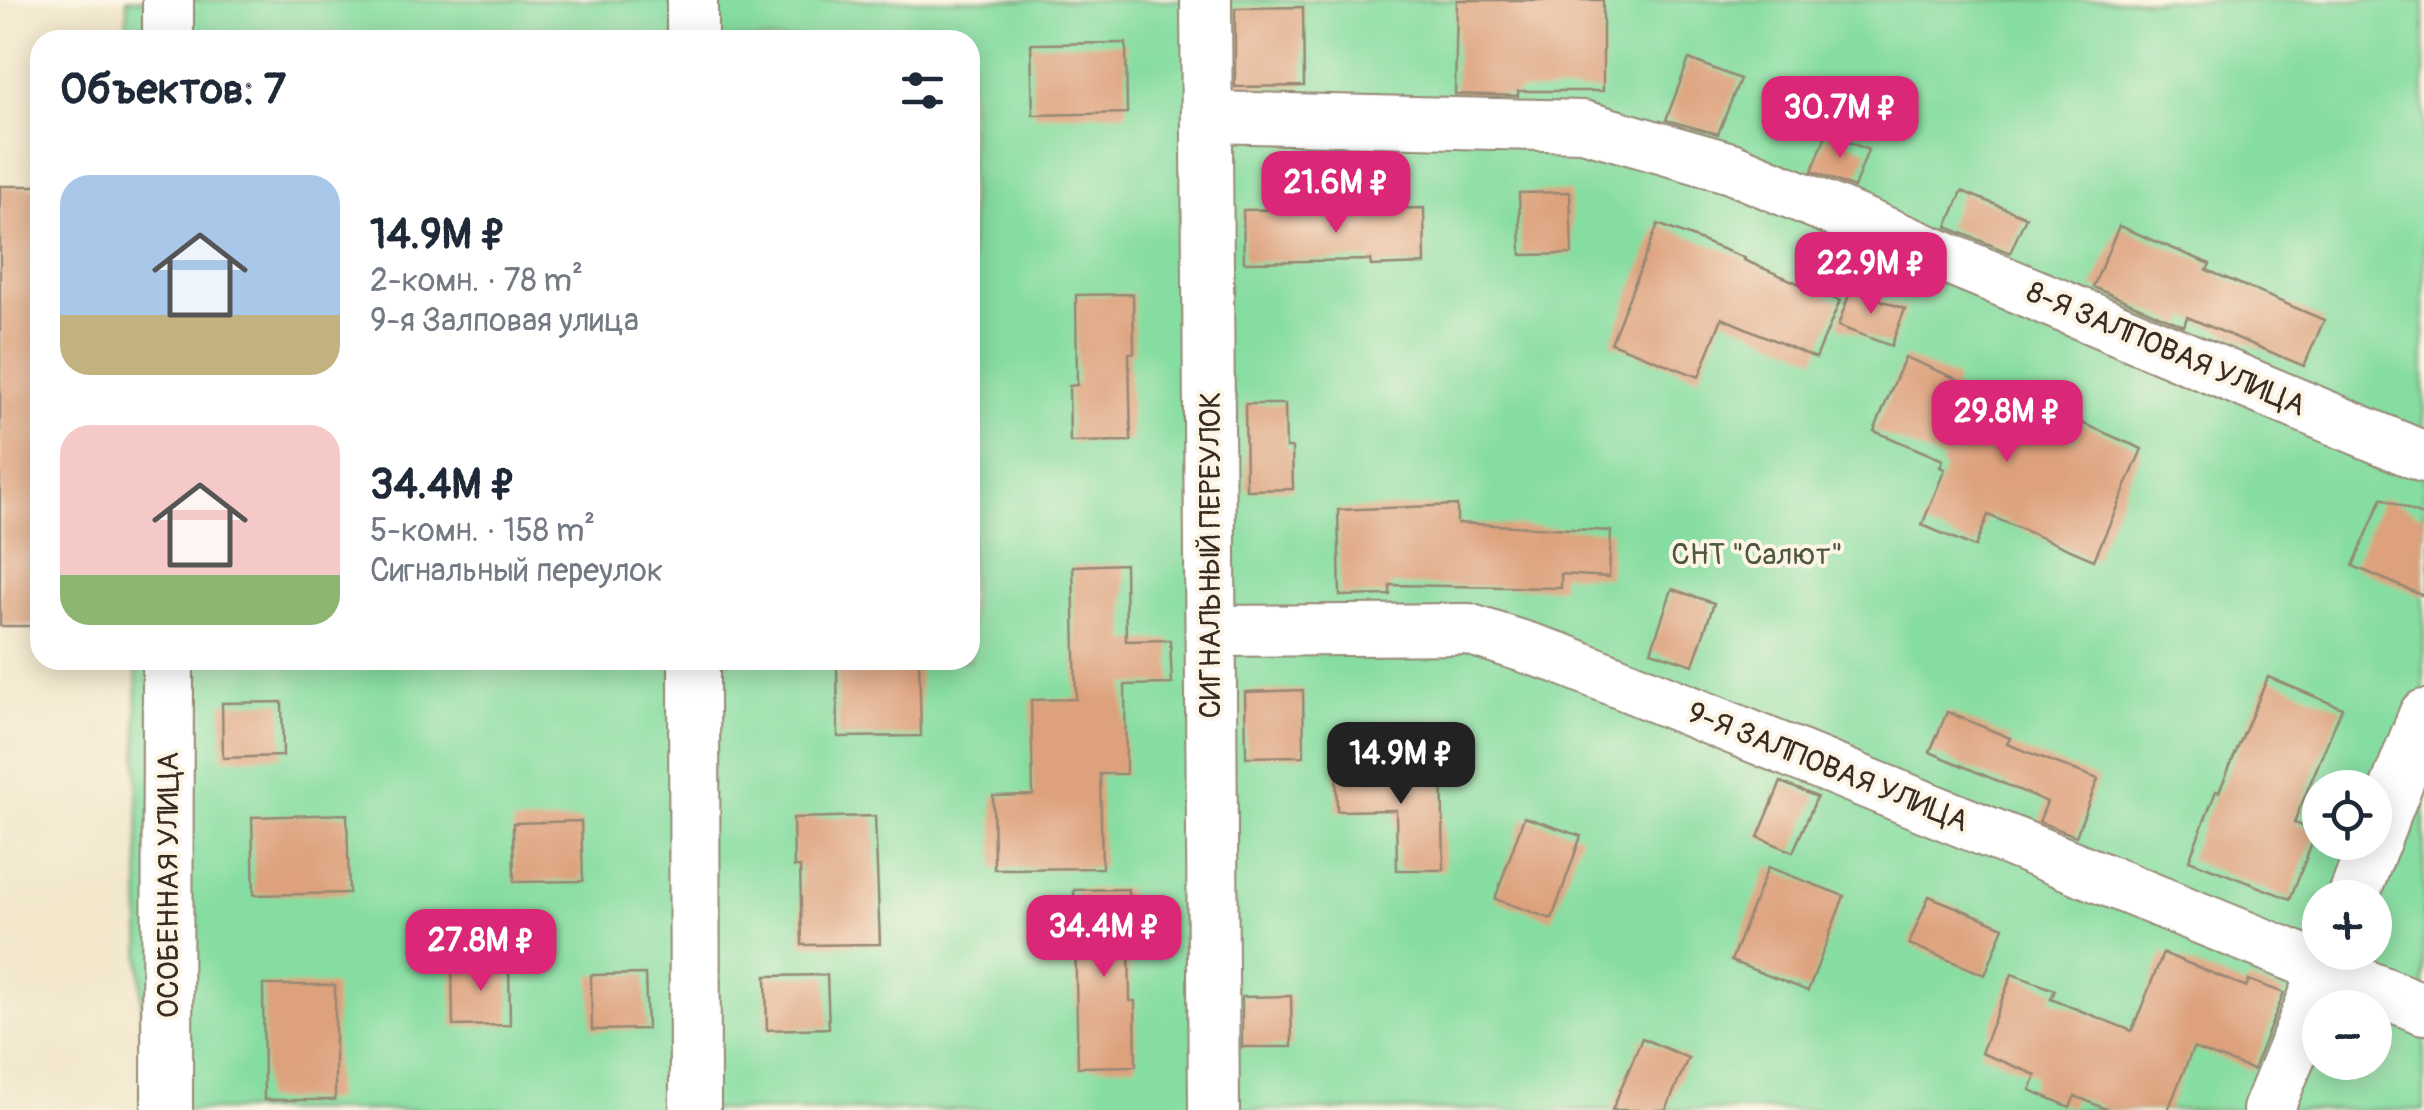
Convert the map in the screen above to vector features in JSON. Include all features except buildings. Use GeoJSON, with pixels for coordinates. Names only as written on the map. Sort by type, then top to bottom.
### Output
{"type":"FeatureCollection","features":[{"type":"Feature","properties":{"kind":"street"},"geometry":{"type":"LineString","coordinates":[[168,0],[168,30]]}},
{"type":"Feature","properties":{"kind":"street"},"geometry":{"type":"LineString","coordinates":[[692,0],[692,30]]}},
{"type":"Feature","properties":{"kind":"street","name":"СИГНАЛЬНЫЙ ПЕРЕУЛОК"},"geometry":{"type":"LineString","coordinates":[[1206,0],[1214,1110]]}},
{"type":"Feature","properties":{"kind":"street","name":"8-Я ЗАЛПОВАЯ УЛИЦА"},"geometry":{"type":"LineString","coordinates":[[1208,117],[1583,126],[1601,131],[1731,168],[2424,457]]}},
{"type":"Feature","properties":{"kind":"street","name":"9-Я ЗАЛПОВАЯ УЛИЦА"},"geometry":{"type":"LineString","coordinates":[[1210,630],[1468,630],[1486,635],[1559,658],[2302,949]]}},
{"type":"Feature","properties":{"kind":"street","name":"ОСОБЕННАЯ УЛИЦА"},"geometry":{"type":"LineString","coordinates":[[168,670],[168,1110]]}},
{"type":"Feature","properties":{"kind":"street"},"geometry":{"type":"LineString","coordinates":[[694,670],[695,1110]]}},
{"type":"Feature","properties":{"kind":"street"},"geometry":{"type":"LineString","coordinates":[[2392,798],[2424,715]]}},
{"type":"Feature","properties":{"kind":"street"},"geometry":{"type":"LineString","coordinates":[[2268,1110],[2325,970]]}},
{"type":"Feature","properties":{"kind":"street","name":"9-Я ЗАЛПОВАЯ УЛИЦА"},"geometry":{"type":"LineString","coordinates":[[2348,970],[2424,1009]]}},
{"type":"Feature","properties":{"kind":"green space","name":"СНТ \"Салют\""},"geometry":{"type":"Polygon","coordinates":[[[127,0],[2424,0],[2424,1110],[143,1110],[136,670],[980,670],[980,30],[127,30],[127,0]]]}}]}
